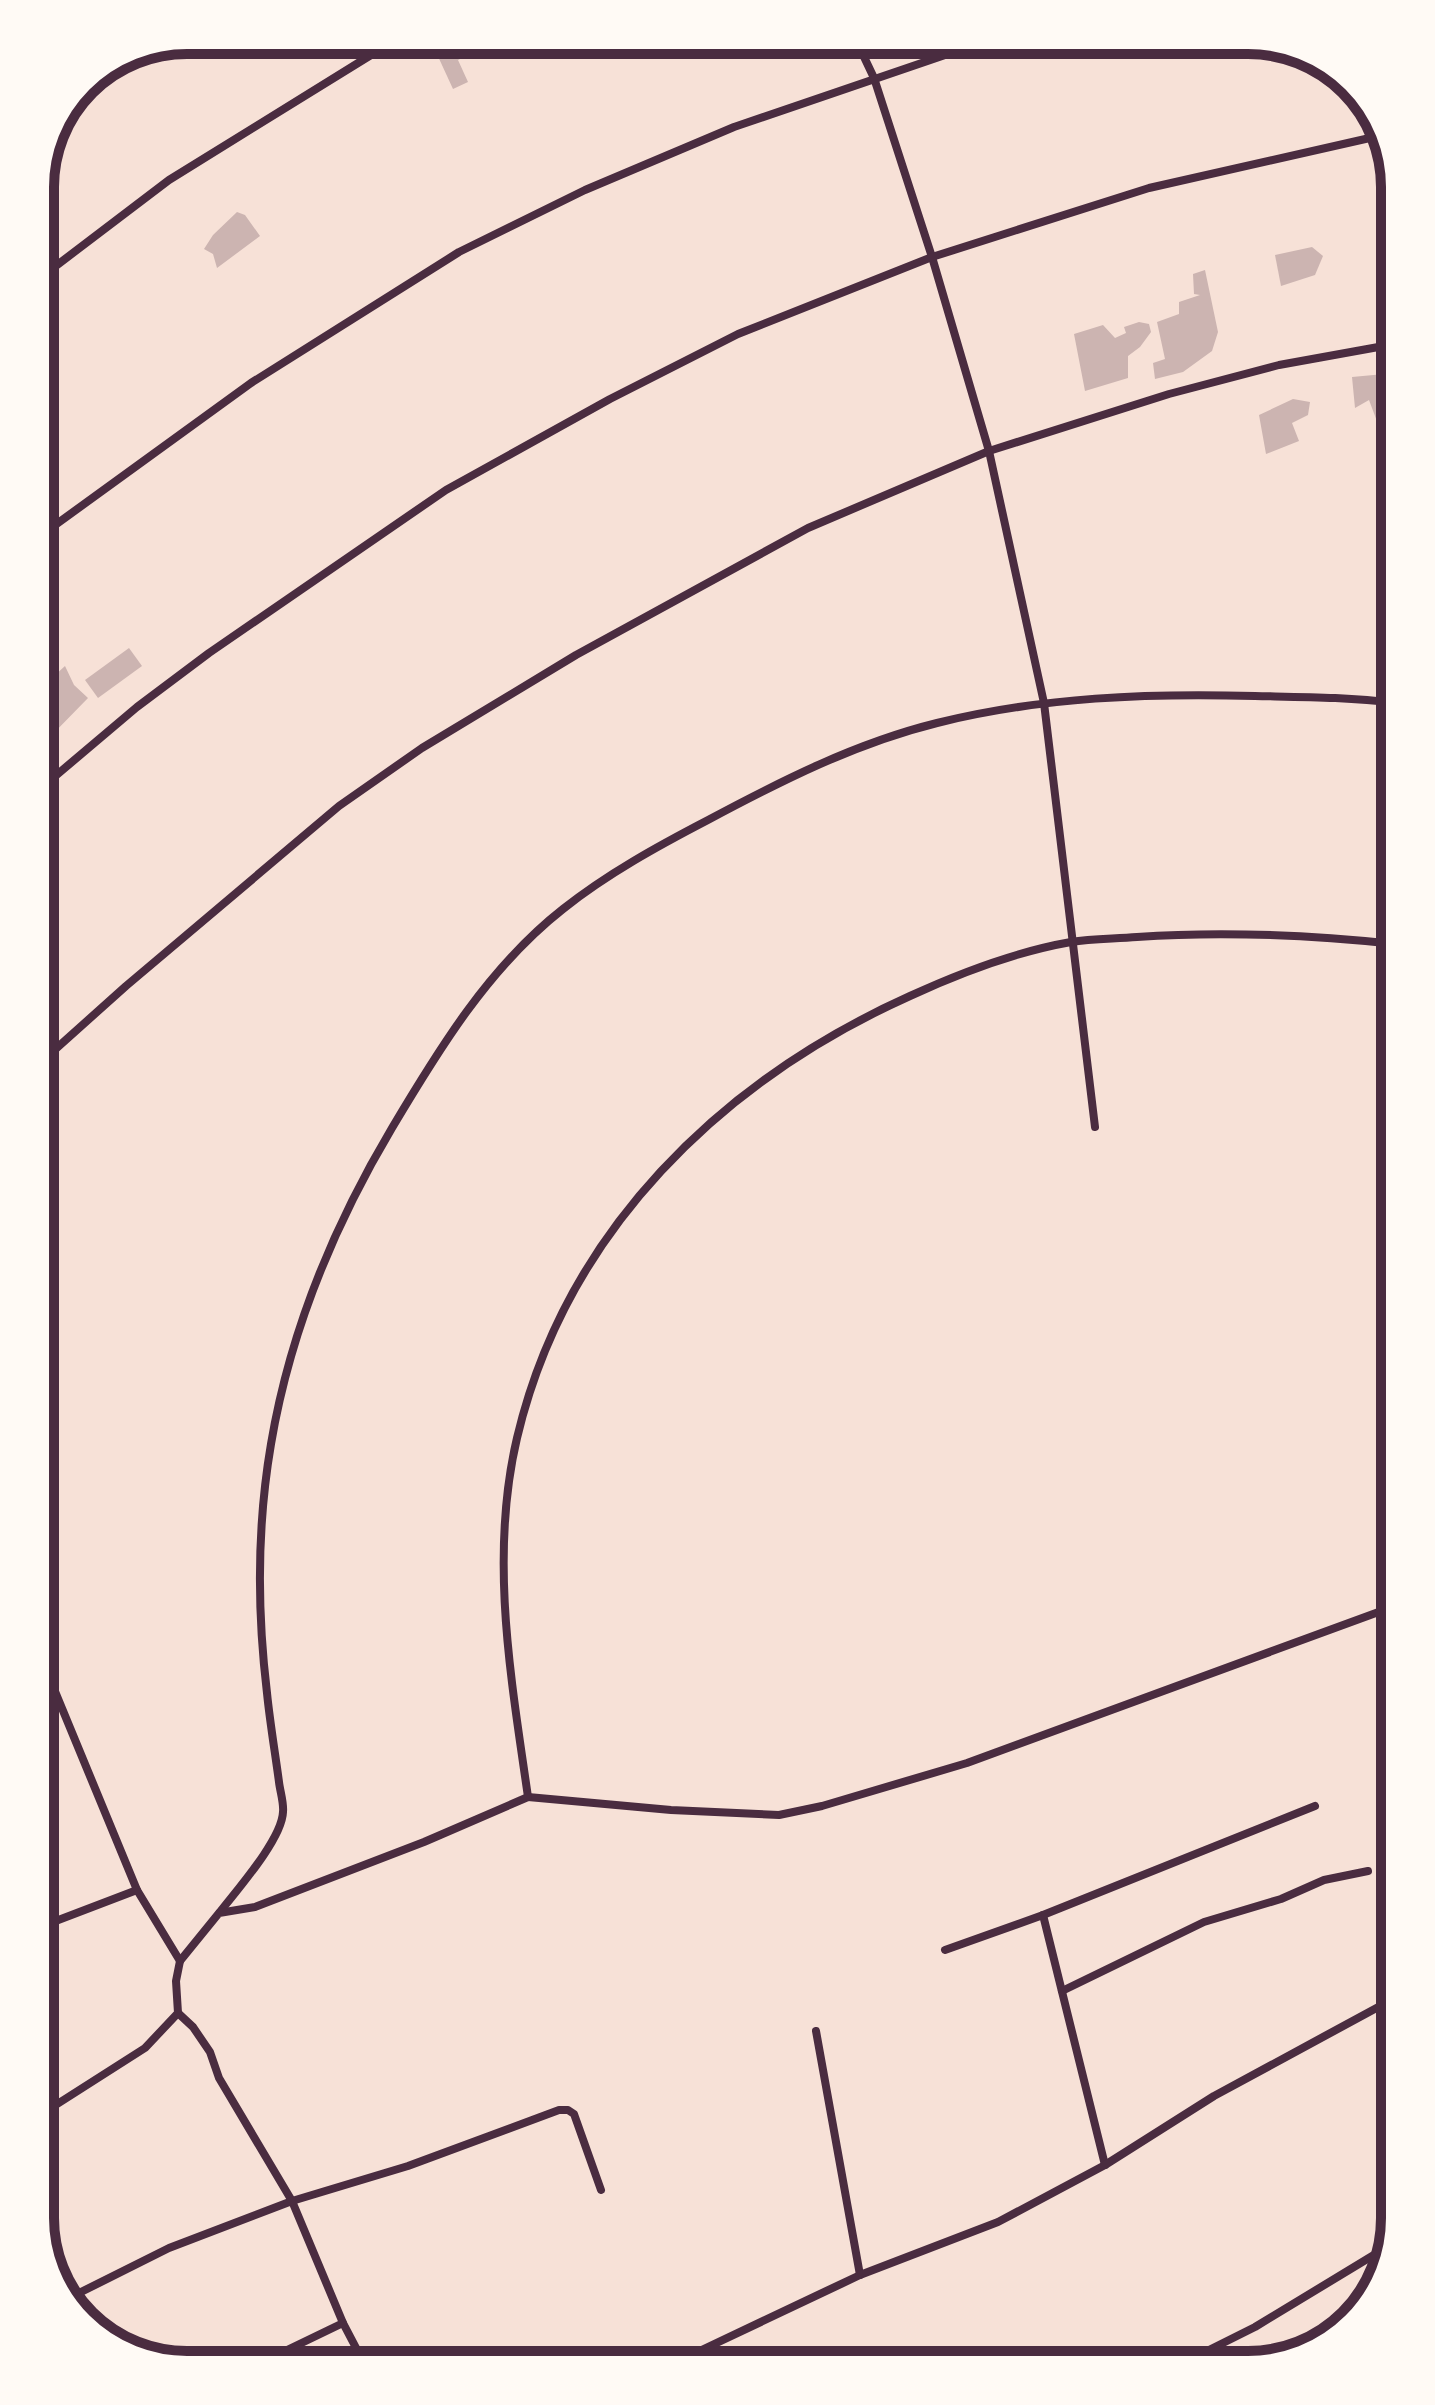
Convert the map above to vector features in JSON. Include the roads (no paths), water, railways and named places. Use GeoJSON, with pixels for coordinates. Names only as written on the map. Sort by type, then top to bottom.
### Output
{"type":"FeatureCollection","features":[{"type":"Feature","properties":{"kind":"street"},"geometry":{"type":"LineString","coordinates":[[54,267],[169,180],[373,54]]}},
{"type":"Feature","properties":{"kind":"street"},"geometry":{"type":"LineString","coordinates":[[863,54],[874,78],[932,257],[989,451],[1044,703],[1095,1127]]}},
{"type":"Feature","properties":{"kind":"street"},"geometry":{"type":"LineString","coordinates":[[54,526],[251,383],[459,252],[585,190],[721,133],[947,54]]}},
{"type":"Feature","properties":{"kind":"street"},"geometry":{"type":"LineString","coordinates":[[54,777],[137,707],[209,653],[446,490],[610,399],[738,334],[932,257],[1149,188],[1371,138]]}},
{"type":"Feature","properties":{"kind":"street"},"geometry":{"type":"LineString","coordinates":[[54,1050],[339,806],[422,748],[576,655],[808,528],[989,451],[1169,394],[1279,365],[1381,347]]}},
{"type":"Feature","properties":{"kind":"street"},"geometry":{"type":"LineString","coordinates":[[358,2351],[292,2201],[219,2078],[210,2052],[193,2027],[178,2013],[176,1981],[180,1961],[257,1864],[276,1834],[284,1814],[266,1689],[259,1593],[261,1530],[270,1447],[288,1361],[328,1247],[377,1153],[434,1057],[485,987],[562,909],[647,852],[771,787],[859,748],[937,723],[1044,703],[1168,694],[1381,702]]}},
{"type":"Feature","properties":{"kind":"street"},"geometry":{"type":"LineString","coordinates":[[528,1797],[512,1689],[504,1602],[505,1520],[517,1440],[535,1377],[585,1274],[627,1210],[673,1156],[721,1112],[764,1079],[860,1019],[973,967],[1072,942],[1181,934],[1280,935],[1381,943]]}},
{"type":"Feature","properties":{"kind":"street"},"geometry":{"type":"LineString","coordinates":[[219,1913],[255,1907],[424,1842],[528,1797],[671,1810],[779,1815],[808,1809],[967,1763],[1381,1611]]}},
{"type":"Feature","properties":{"kind":"street"},"geometry":{"type":"LineString","coordinates":[[54,1692],[137,1890],[180,1961]]}},
{"type":"Feature","properties":{"kind":"street"},"geometry":{"type":"LineString","coordinates":[[945,1950],[1043,1915],[1315,1806]]}},
{"type":"Feature","properties":{"kind":"street"},"geometry":{"type":"LineString","coordinates":[[1062,1991],[1204,1922],[1270,1903],[1324,1880],[1368,1871]]}},
{"type":"Feature","properties":{"kind":"street"},"geometry":{"type":"LineString","coordinates":[[54,1922],[137,1890]]}},
{"type":"Feature","properties":{"kind":"street"},"geometry":{"type":"LineString","coordinates":[[1043,1915],[1105,2165]]}},
{"type":"Feature","properties":{"kind":"street"},"geometry":{"type":"LineString","coordinates":[[700,2351],[860,2275],[998,2222],[1105,2165],[1214,2096],[1381,2006]]}},
{"type":"Feature","properties":{"kind":"street"},"geometry":{"type":"LineString","coordinates":[[54,2106],[145,2048],[178,2013]]}},
{"type":"Feature","properties":{"kind":"street"},"geometry":{"type":"LineString","coordinates":[[816,2031],[860,2275]]}},
{"type":"Feature","properties":{"kind":"street"},"geometry":{"type":"LineString","coordinates":[[77,2294],[169,2248],[292,2201],[408,2166],[559,2110],[574,2114],[601,2190]]}},
{"type":"Feature","properties":{"kind":"street"},"geometry":{"type":"LineString","coordinates":[[1207,2351],[1255,2327],[1376,2254]]}},
{"type":"Feature","properties":{"kind":"street"},"geometry":{"type":"LineString","coordinates":[[285,2351],[343,2323]]}}]}
